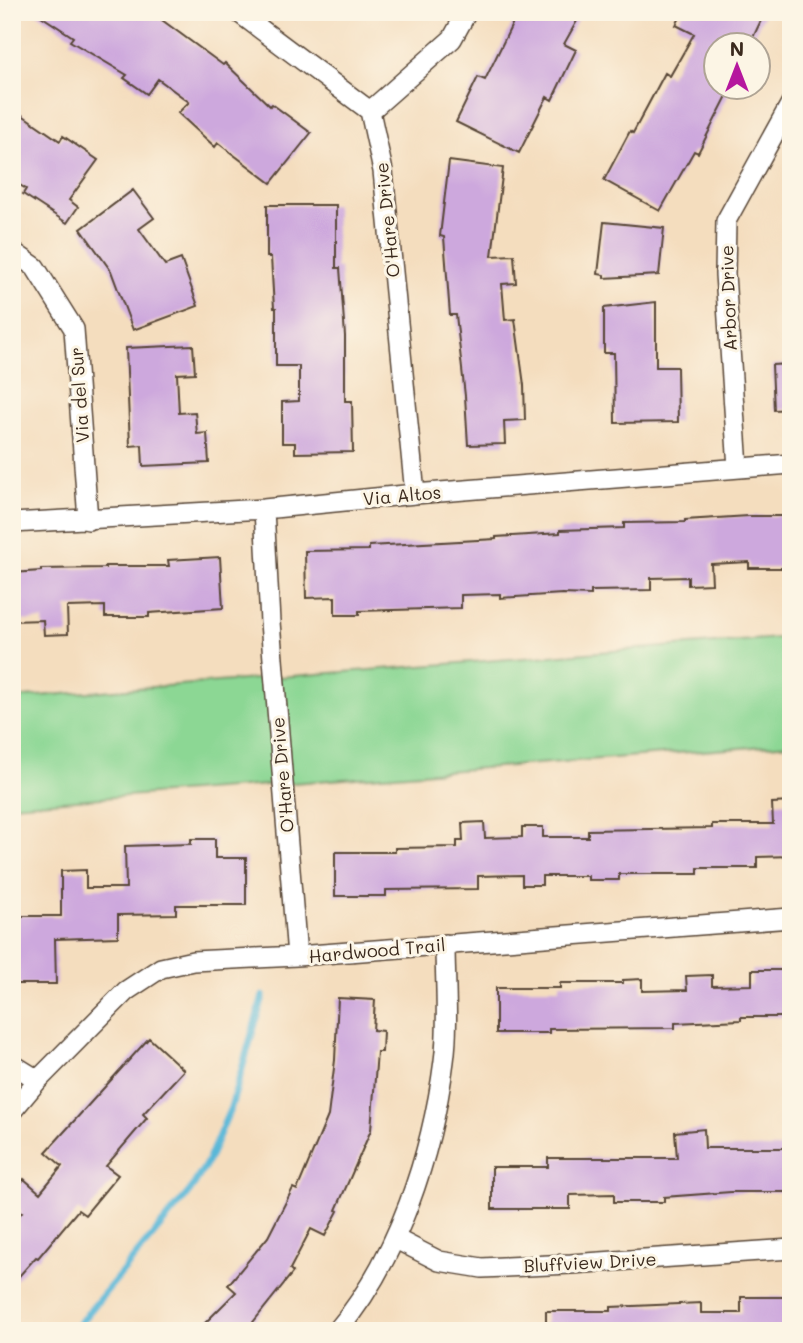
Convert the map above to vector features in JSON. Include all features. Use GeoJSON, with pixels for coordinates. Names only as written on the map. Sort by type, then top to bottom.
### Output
{"type":"FeatureCollection","features":[{"type":"Feature","properties":{"kind":"street"},"geometry":{"type":"LineString","coordinates":[[238,12],[370,111],[452,39],[467,12]]}},
{"type":"Feature","properties":{"kind":"street","name":"Arbor Drive"},"geometry":{"type":"LineString","coordinates":[[738,468],[725,274],[726,221],[790,105]]}},
{"type":"Feature","properties":{"kind":"street","name":"O'Hare Drive"},"geometry":{"type":"LineString","coordinates":[[370,111],[383,171],[415,494]]}},
{"type":"Feature","properties":{"kind":"street","name":"Via del Sur"},"geometry":{"type":"LineString","coordinates":[[12,251],[35,267],[74,329],[88,520]]}},
{"type":"Feature","properties":{"kind":"street","name":"Via Altos"},"geometry":{"type":"LineString","coordinates":[[12,523],[264,509],[791,464]]}},
{"type":"Feature","properties":{"kind":"street","name":"O'Hare Drive"},"geometry":{"type":"LineString","coordinates":[[264,509],[270,622],[297,956]]}},
{"type":"Feature","properties":{"kind":"street","name":"Hardwood Trail"},"geometry":{"type":"LineString","coordinates":[[12,1111],[38,1080],[126,991],[161,968],[193,961],[297,956],[791,918]]}},
{"type":"Feature","properties":{"kind":"street"},"geometry":{"type":"LineString","coordinates":[[337,1331],[372,1282],[396,1239],[432,1133],[445,1059],[445,944]]}},
{"type":"Feature","properties":{"kind":"street"},"geometry":{"type":"LineString","coordinates":[[12,1064],[38,1080]]}},
{"type":"Feature","properties":{"kind":"street","name":"Bluffview Drive"},"geometry":{"type":"LineString","coordinates":[[396,1239],[439,1261],[482,1268],[570,1265],[791,1249]]}},
{"type":"Feature","properties":{"kind":"green space"},"geometry":{"type":"Polygon","coordinates":[[[791,637],[791,744],[12,805],[12,698],[791,637]]]}},
{"type":"Feature","properties":{"kind":"building"},"geometry":{"type":"Polygon","coordinates":[[[35,12],[151,12],[223,65],[225,63],[270,106],[272,104],[311,133],[271,183],[218,143],[215,147],[178,113],[189,102],[158,79],[147,94],[124,78],[127,75],[70,41],[73,37],[35,12]]]}},
{"type":"Feature","properties":{"kind":"building"},"geometry":{"type":"Polygon","coordinates":[[[518,12],[582,12],[564,44],[576,50],[552,100],[547,97],[519,153],[456,122],[478,77],[485,80],[518,12]]]}},
{"type":"Feature","properties":{"kind":"building"},"geometry":{"type":"Polygon","coordinates":[[[683,12],[765,12],[756,32],[702,32],[702,102],[724,102],[698,153],[694,151],[660,211],[604,180],[665,73],[670,76],[694,34],[676,25],[683,12]]]}},
{"type":"Feature","properties":{"kind":"building"},"geometry":{"type":"Polygon","coordinates":[[[12,108],[60,141],[63,136],[98,160],[69,200],[78,207],[67,223],[23,194],[26,189],[12,180],[12,108]]]}},
{"type":"Feature","properties":{"kind":"building"},"geometry":{"type":"Polygon","coordinates":[[[449,161],[503,168],[492,256],[514,255],[516,283],[502,284],[505,320],[515,319],[524,385],[525,420],[504,421],[505,444],[468,445],[456,315],[450,315],[444,237],[440,236],[449,161]]]}},
{"type":"Feature","properties":{"kind":"building"},"geometry":{"type":"Polygon","coordinates":[[[133,190],[154,218],[139,229],[165,265],[181,259],[198,306],[133,330],[111,271],[81,229],[133,190]]]}},
{"type":"Feature","properties":{"kind":"building"},"geometry":{"type":"Polygon","coordinates":[[[267,205],[336,205],[336,268],[340,268],[345,336],[345,401],[352,401],[353,452],[295,453],[295,443],[282,443],[282,402],[299,401],[299,366],[276,366],[276,308],[271,257],[267,257],[267,205]]]}},
{"type":"Feature","properties":{"kind":"building"},"geometry":{"type":"Polygon","coordinates":[[[604,222],[664,228],[659,275],[604,278],[604,275],[598,274],[604,222]]]}},
{"type":"Feature","properties":{"kind":"building"},"geometry":{"type":"Polygon","coordinates":[[[656,302],[656,367],[677,367],[678,422],[615,423],[614,353],[604,353],[604,308],[656,302]]]}},
{"type":"Feature","properties":{"kind":"building"},"geometry":{"type":"Polygon","coordinates":[[[193,345],[195,373],[177,374],[179,413],[195,412],[197,434],[207,433],[209,463],[143,466],[142,445],[130,446],[126,348],[193,345]]]}},
{"type":"Feature","properties":{"kind":"building"},"geometry":{"type":"Polygon","coordinates":[[[791,364],[791,409],[774,410],[772,365],[791,364]]]}},
{"type":"Feature","properties":{"kind":"building"},"geometry":{"type":"Polygon","coordinates":[[[749,516],[791,516],[791,568],[749,568],[749,562],[711,564],[712,584],[688,585],[688,577],[651,578],[651,590],[591,591],[591,595],[500,598],[500,594],[461,595],[461,608],[359,611],[359,615],[335,615],[335,597],[306,598],[305,551],[369,550],[369,546],[496,539],[560,533],[560,530],[624,528],[624,523],[685,522],[749,516]]]}},
{"type":"Feature","properties":{"kind":"building"},"geometry":{"type":"Polygon","coordinates":[[[220,557],[223,608],[149,613],[149,617],[105,617],[105,606],[67,607],[68,634],[44,635],[43,620],[12,621],[12,573],[105,566],[169,566],[168,560],[220,557]]]}},
{"type":"Feature","properties":{"kind":"building"},"geometry":{"type":"Polygon","coordinates":[[[791,802],[791,856],[757,857],[757,868],[698,868],[698,874],[619,874],[619,880],[588,880],[588,876],[542,876],[542,885],[522,885],[522,875],[478,876],[478,889],[386,890],[386,896],[335,896],[335,852],[395,852],[395,848],[457,847],[457,841],[463,841],[462,823],[484,822],[485,838],[522,837],[522,827],[543,827],[543,837],[588,837],[588,830],[773,824],[772,803],[791,802]]]}},
{"type":"Feature","properties":{"kind":"building"},"geometry":{"type":"Polygon","coordinates":[[[191,839],[215,839],[215,858],[246,858],[246,905],[176,905],[176,914],[118,915],[118,937],[55,939],[56,984],[12,984],[12,916],[61,916],[61,871],[86,870],[86,888],[126,888],[125,846],[191,844],[191,839]]]}},
{"type":"Feature","properties":{"kind":"building"},"geometry":{"type":"Polygon","coordinates":[[[752,970],[791,970],[791,1017],[741,1017],[741,1020],[675,1023],[675,1028],[549,1029],[549,1033],[496,1033],[496,988],[560,988],[560,983],[623,983],[623,980],[642,979],[642,991],[687,990],[686,976],[712,975],[712,986],[752,985],[752,970]]]}},
{"type":"Feature","properties":{"kind":"building"},"geometry":{"type":"Polygon","coordinates":[[[338,998],[375,1000],[373,1030],[383,1031],[382,1052],[377,1052],[371,1130],[336,1210],[338,1211],[325,1236],[311,1229],[290,1269],[293,1272],[246,1331],[197,1331],[236,1292],[228,1285],[268,1237],[293,1188],[297,1190],[328,1116],[335,1060],[338,998]]]}},
{"type":"Feature","properties":{"kind":"building"},"geometry":{"type":"Polygon","coordinates":[[[149,1038],[184,1070],[143,1114],[147,1118],[106,1166],[118,1175],[85,1215],[78,1210],[12,1284],[12,1224],[22,1212],[12,1204],[12,1193],[24,1179],[40,1193],[62,1166],[46,1152],[149,1038]]]}},
{"type":"Feature","properties":{"kind":"building"},"geometry":{"type":"Polygon","coordinates":[[[704,1129],[705,1148],[791,1148],[791,1192],[731,1192],[664,1197],[664,1202],[614,1202],[614,1194],[570,1195],[570,1209],[492,1209],[492,1167],[548,1167],[548,1158],[677,1158],[675,1132],[704,1129]]]}},
{"type":"Feature","properties":{"kind":"building"},"geometry":{"type":"Polygon","coordinates":[[[741,1297],[791,1297],[791,1331],[546,1331],[546,1311],[611,1311],[611,1307],[701,1303],[701,1313],[741,1313],[741,1297]]]}},
{"type":"Feature","properties":{"kind":"waterway"},"geometry":{"type":"LineString","coordinates":[[73,1331],[190,1191],[208,1161],[231,1107],[263,996]]}}]}
